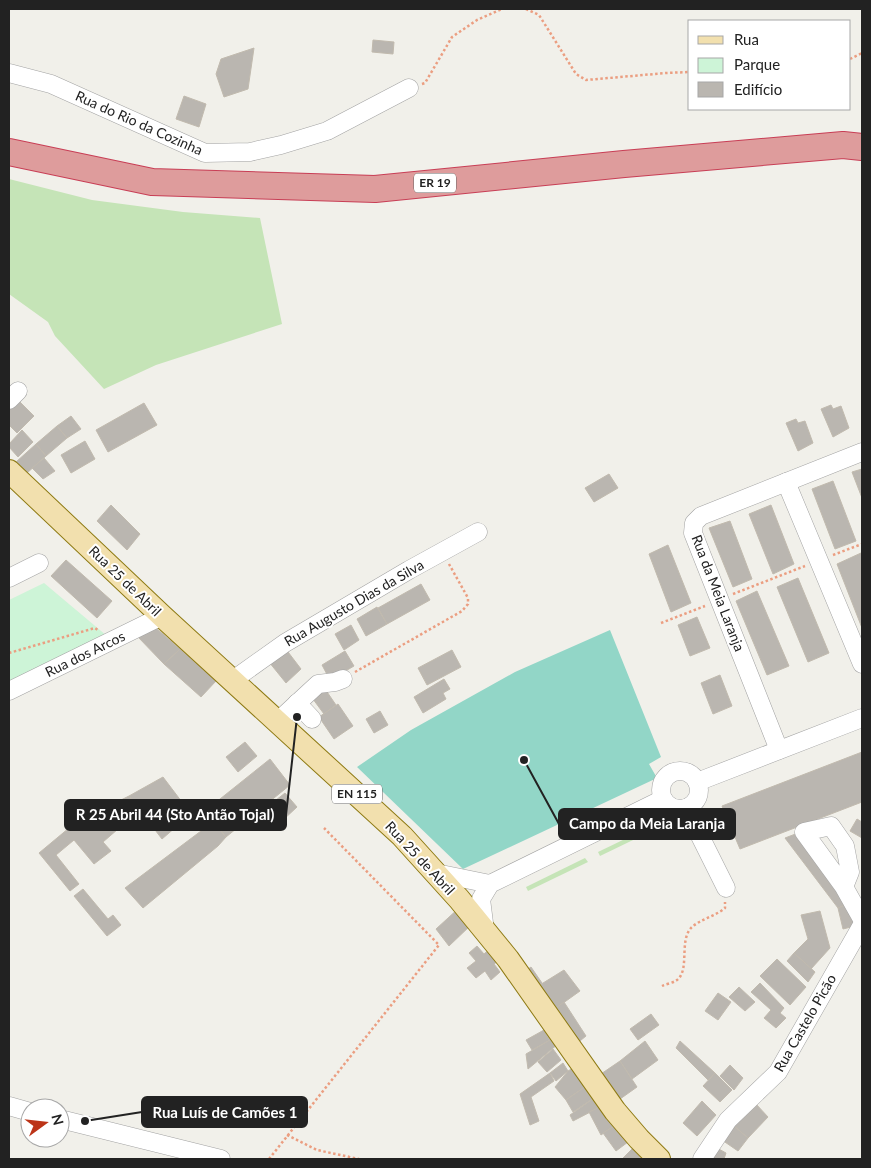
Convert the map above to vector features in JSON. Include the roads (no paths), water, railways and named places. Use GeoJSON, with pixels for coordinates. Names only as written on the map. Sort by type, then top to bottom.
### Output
{"type":"FeatureCollection","features":[{"type":"Feature","properties":{"kind":"highway","name":"ER 19"},"geometry":{"type":"LineString","coordinates":[[9,152],[152,182],[375,189],[634,163],[843,145],[862,147]]}},
{"type":"Feature","properties":{"kind":"highway","name":"ER 19"},"geometry":{"type":"LineString","coordinates":[[9,168],[148,198],[373,205],[624,179],[841,162],[862,164]]}},
{"type":"Feature","properties":{"kind":"main road","name":"Rua 25 de Abril"},"geometry":{"type":"LineString","coordinates":[[9,471],[162,616],[402,836],[436,873],[478,891],[485,931],[508,959],[638,1139],[658,1159]]}},
{"type":"Feature","properties":{"kind":"street","name":"Rua do Rio da Cozinha"},"geometry":{"type":"LineString","coordinates":[[9,72],[51,84],[205,153],[250,152],[328,131],[409,88]]}},
{"type":"Feature","properties":{"kind":"street","name":"Rua da Meia Laranja"},"geometry":{"type":"LineString","coordinates":[[779,750],[693,533],[694,524],[700,516],[862,452]]}},
{"type":"Feature","properties":{"kind":"street"},"geometry":{"type":"LineString","coordinates":[[786,482],[862,664]]}},
{"type":"Feature","properties":{"kind":"street","name":"Rua Augusto Dias da Silva"},"geometry":{"type":"LineString","coordinates":[[233,680],[285,643],[478,532]]}},
{"type":"Feature","properties":{"kind":"street"},"geometry":{"type":"LineString","coordinates":[[9,578],[39,563]]}},
{"type":"Feature","properties":{"kind":"street","name":"Rua dos Arcos"},"geometry":{"type":"LineString","coordinates":[[9,691],[162,616]]}},
{"type":"Feature","properties":{"kind":"street"},"geometry":{"type":"LineString","coordinates":[[278,721],[318,684],[343,679]]}},
{"type":"Feature","properties":{"kind":"street"},"geometry":{"type":"LineString","coordinates":[[298,703],[312,719]]}},
{"type":"Feature","properties":{"kind":"street"},"geometry":{"type":"LineString","coordinates":[[697,782],[862,718]]}},
{"type":"Feature","properties":{"kind":"street"},"geometry":{"type":"LineString","coordinates":[[675,771],[690,773],[697,782],[699,791],[697,798],[693,804],[686,808],[679,810],[672,808],[660,793],[664,778],[675,771]]}},
{"type":"Feature","properties":{"kind":"street"},"geometry":{"type":"LineString","coordinates":[[478,891],[663,799]]}},
{"type":"Feature","properties":{"kind":"street"},"geometry":{"type":"LineString","coordinates":[[686,808],[726,888]]}},
{"type":"Feature","properties":{"kind":"street"},"geometry":{"type":"LineString","coordinates":[[844,887],[862,919]]}},
{"type":"Feature","properties":{"kind":"street","name":"Rua Castelo Picão"},"geometry":{"type":"LineString","coordinates":[[702,1159],[728,1120],[778,1072],[862,925]]}},
{"type":"Feature","properties":{"kind":"street"},"geometry":{"type":"LineString","coordinates":[[70,1122],[221,1159]]}},
{"type":"Feature","properties":{"kind":"place","name":"R 25 Abril 44 (Sto Antão Tojal)"},"geometry":{"type":"Point","coordinates":[297,717]}},
{"type":"Feature","properties":{"kind":"place","name":"Campo da Meia Laranja"},"geometry":{"type":"Point","coordinates":[524,760]}},
{"type":"Feature","properties":{"kind":"place","name":"Rua Luís de Camões 1"},"geometry":{"type":"Point","coordinates":[85,1121]}}]}
